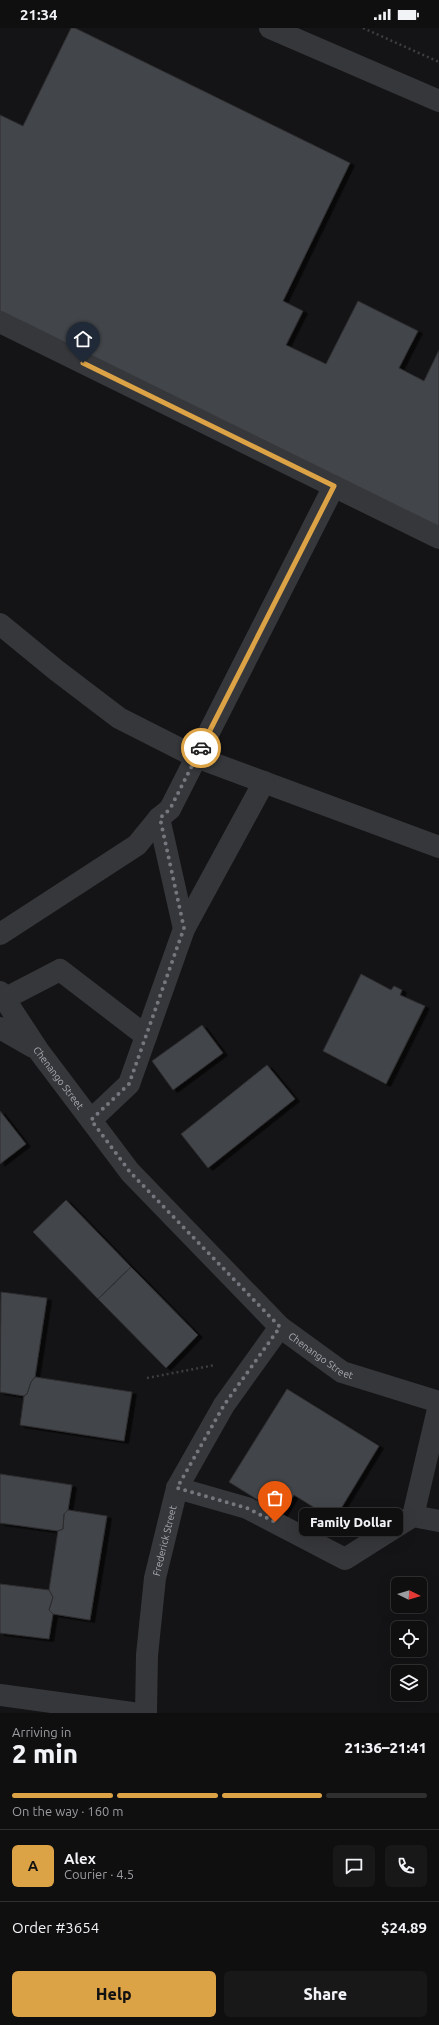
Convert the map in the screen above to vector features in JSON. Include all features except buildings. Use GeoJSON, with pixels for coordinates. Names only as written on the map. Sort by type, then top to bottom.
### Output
{"type":"FeatureCollection","features":[{"type":"Feature","properties":{"kind":"street"},"geometry":{"type":"LineString","coordinates":[[270,28],[439,101]]}},
{"type":"Feature","properties":{"kind":"street"},"geometry":{"type":"LineString","coordinates":[[0,322],[439,538]]}},
{"type":"Feature","properties":{"kind":"street"},"geometry":{"type":"LineString","coordinates":[[0,934],[136,845],[170,809],[334,486]]}},
{"type":"Feature","properties":{"kind":"street"},"geometry":{"type":"LineString","coordinates":[[0,624],[56,670],[120,718],[196,757],[439,847]]}},
{"type":"Feature","properties":{"kind":"street"},"geometry":{"type":"LineString","coordinates":[[91,1120],[129,1084],[184,928],[264,782]]}},
{"type":"Feature","properties":{"kind":"street"},"geometry":{"type":"LineString","coordinates":[[160,818],[184,928]]}},
{"type":"Feature","properties":{"kind":"street"},"geometry":{"type":"LineString","coordinates":[[2,995],[60,970],[146,1036]]}},
{"type":"Feature","properties":{"kind":"street","name":"Chenango Street"},"geometry":{"type":"LineString","coordinates":[[2,995],[38,1050],[130,1172],[280,1327],[342,1372],[439,1403]]}},
{"type":"Feature","properties":{"kind":"street"},"geometry":{"type":"LineString","coordinates":[[0,1028],[38,1050]]}},
{"type":"Feature","properties":{"kind":"street","name":"Frederick Street"},"geometry":{"type":"LineString","coordinates":[[146,1713],[147,1655],[155,1578],[177,1488],[224,1405],[280,1327]]}},
{"type":"Feature","properties":{"kind":"street"},"geometry":{"type":"LineString","coordinates":[[413,1516],[439,1403]]}},
{"type":"Feature","properties":{"kind":"street"},"geometry":{"type":"LineString","coordinates":[[177,1488],[247,1508],[345,1559],[413,1516],[439,1521]]}},
{"type":"Feature","properties":{"kind":"street"},"geometry":{"type":"LineString","coordinates":[[0,1695],[132,1713]]}},
{"type":"Feature","properties":{"kind":"path"},"geometry":{"type":"LineString","coordinates":[[364,28],[439,62]]}},
{"type":"Feature","properties":{"kind":"path"},"geometry":{"type":"LineString","coordinates":[[146,1378],[216,1365]]}},
{"type":"Feature","properties":{"kind":"way so far"},"geometry":{"type":"LineString","coordinates":[[201,748],[170,809],[160,818],[184,928],[129,1084],[91,1120],[130,1172],[280,1327],[224,1405],[177,1488],[247,1508],[275,1522]]}},
{"type":"Feature","properties":{"kind":"place","name":"Family Dollar"},"geometry":{"type":"Point","coordinates":[275,1522]}},
{"type":"Feature","properties":{"kind":"route"},"geometry":{"type":"LineString","coordinates":[[83,363],[334,486],[201,748]]}}]}
